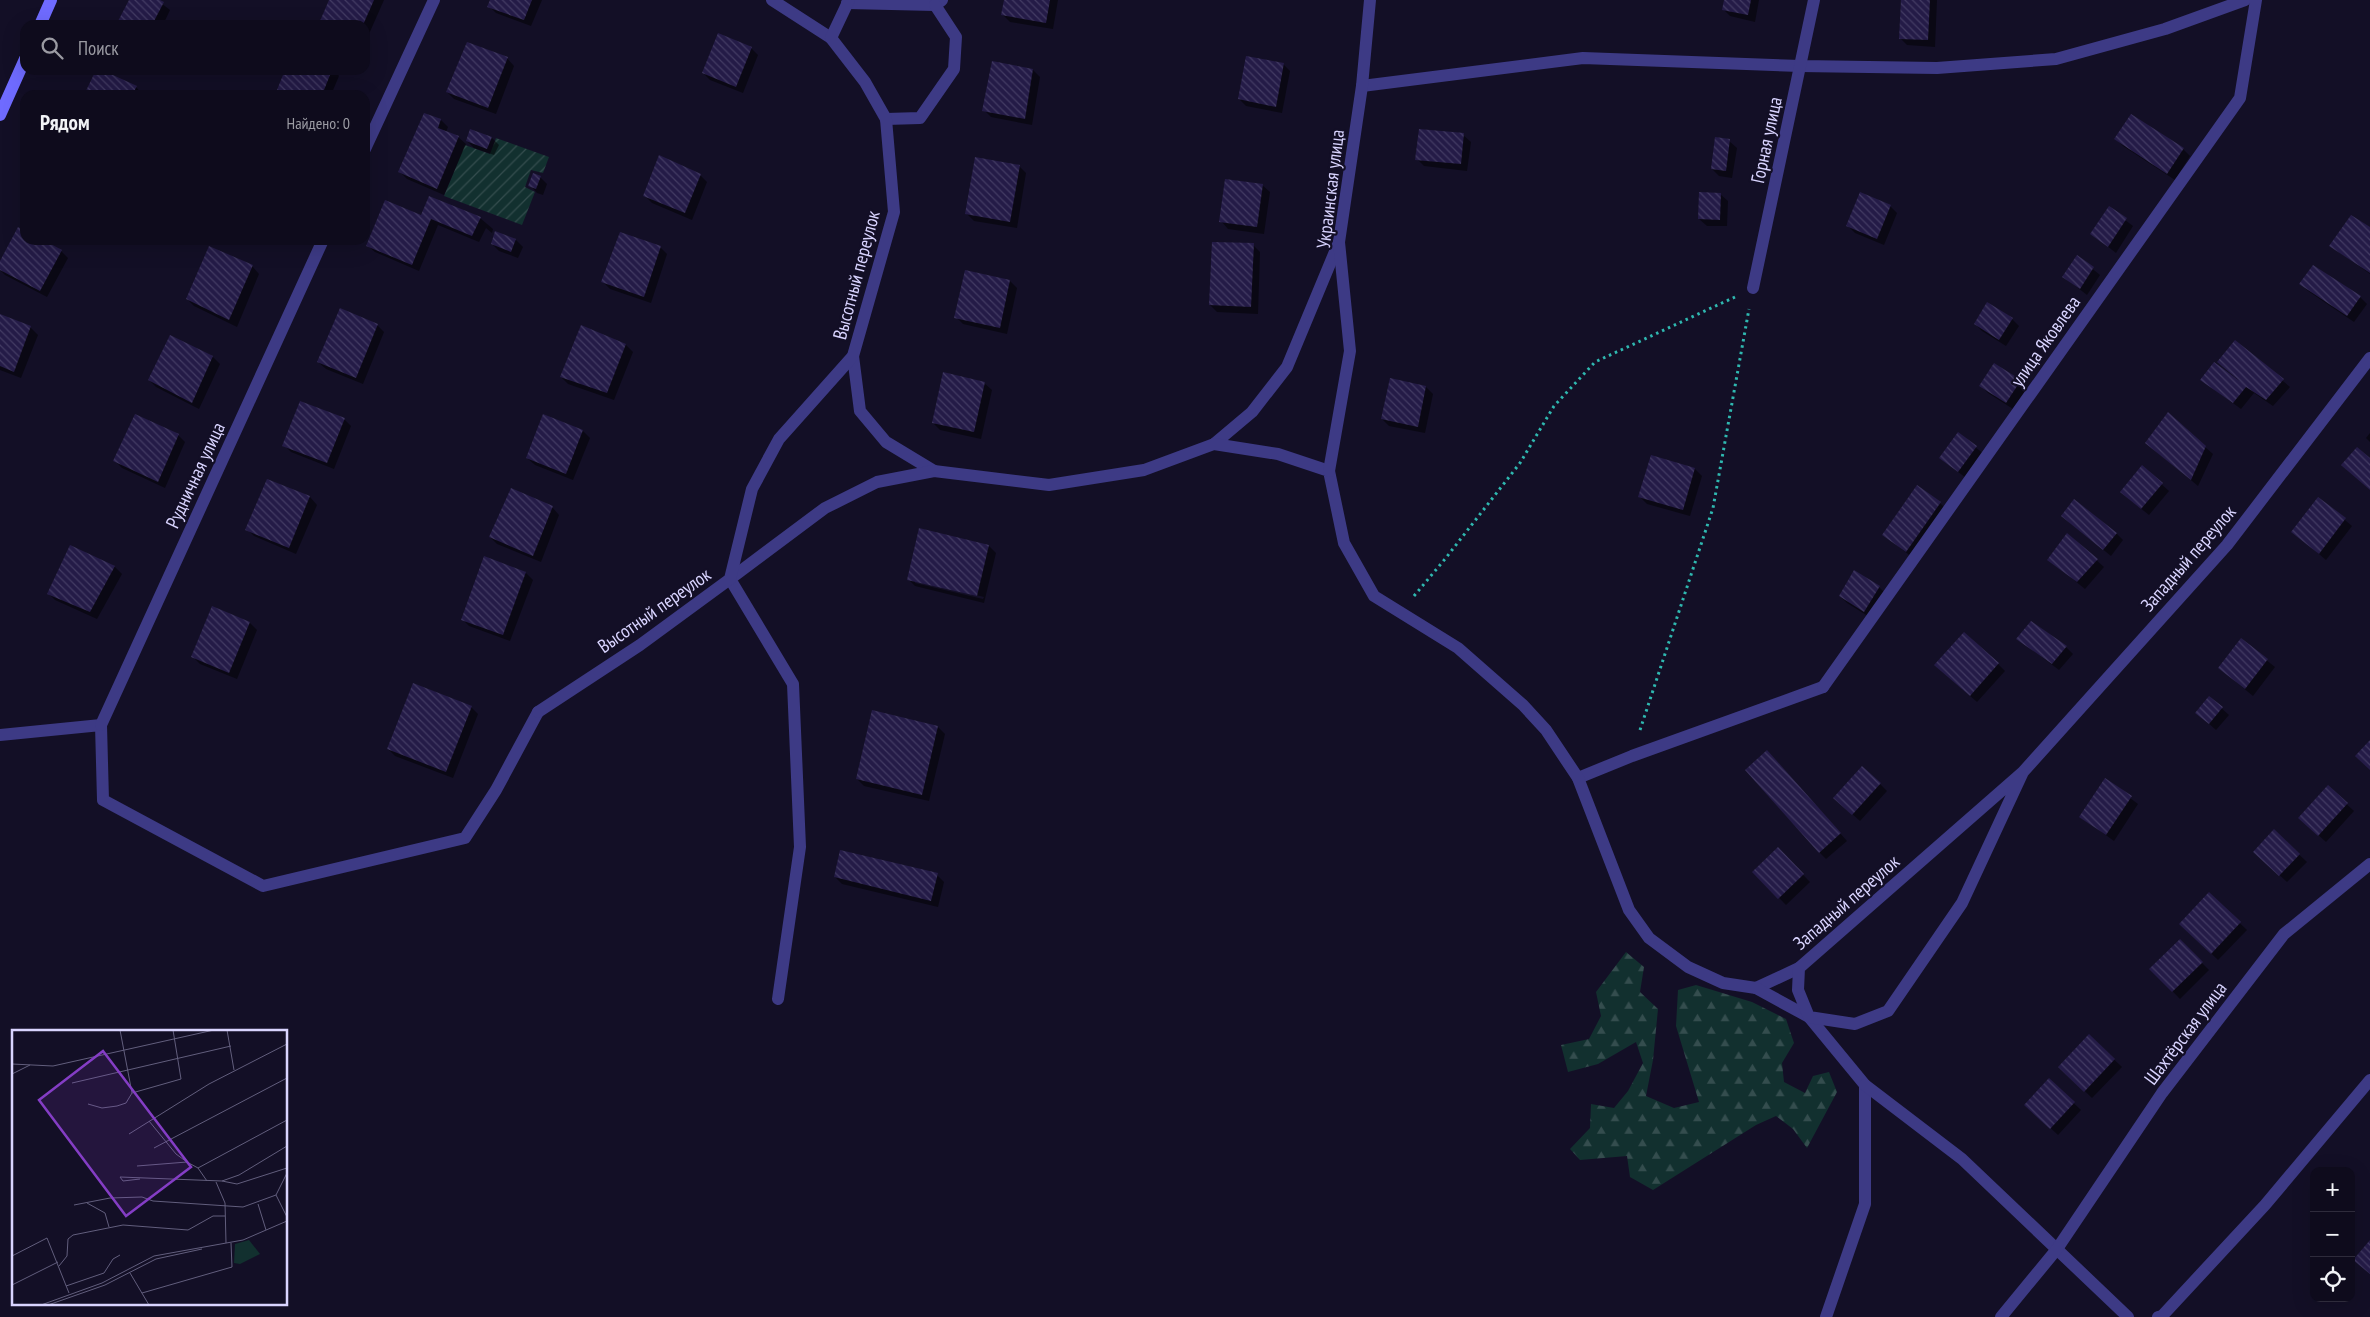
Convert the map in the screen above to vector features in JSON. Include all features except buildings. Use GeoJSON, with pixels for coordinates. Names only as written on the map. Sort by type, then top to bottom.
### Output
{"type":"FeatureCollection","features":[{"type":"Feature","properties":{"kind":"main road"},"geometry":{"type":"LineString","coordinates":[[42,20],[51,0]]}},
{"type":"Feature","properties":{"kind":"main road"},"geometry":{"type":"LineString","coordinates":[[0,115],[20,70]]}},
{"type":"Feature","properties":{"kind":"street"},"geometry":{"type":"LineString","coordinates":[[370,138],[434,0]]}},
{"type":"Feature","properties":{"kind":"street","name":"Высотный переулок"},"geometry":{"type":"LineString","coordinates":[[101,725],[102,800],[263,886],[466,838],[496,790],[538,712],[640,644],[730,579],[752,489],[779,439],[853,356],[894,212],[886,119],[866,82],[831,38],[772,0]]}},
{"type":"Feature","properties":{"kind":"street","name":"Украинская улица"},"geometry":{"type":"LineString","coordinates":[[1329,471],[1350,351],[1339,242],[1362,86],[1370,0]]}},
{"type":"Feature","properties":{"kind":"street","name":"Горная улица"},"geometry":{"type":"LineString","coordinates":[[1753,288],[1814,0]]}},
{"type":"Feature","properties":{"kind":"street"},"geometry":{"type":"LineString","coordinates":[[1362,86],[1583,58],[1800,66],[1937,68],[2056,59],[2165,29],[2245,0]]}},
{"type":"Feature","properties":{"kind":"street","name":"улица Яковлева"},"geometry":{"type":"LineString","coordinates":[[1632,756],[1823,687],[2240,98],[2256,0]]}},
{"type":"Feature","properties":{"kind":"street"},"geometry":{"type":"LineString","coordinates":[[831,38],[848,1],[939,2],[956,37],[954,69],[920,118],[886,119]]}},
{"type":"Feature","properties":{"kind":"street"},"geometry":{"type":"LineString","coordinates":[[778,999],[800,847],[792,684],[730,579],[825,508],[877,482],[934,471],[1050,485],[1144,470],[1214,444],[1252,412],[1287,367],[1339,242]]}},
{"type":"Feature","properties":{"kind":"street","name":"Рудничная улица"},"geometry":{"type":"LineString","coordinates":[[101,725],[321,245]]}},
{"type":"Feature","properties":{"kind":"street"},"geometry":{"type":"LineString","coordinates":[[853,356],[860,411],[886,442],[934,471]]}},
{"type":"Feature","properties":{"kind":"street","name":"Западный переулок"},"geometry":{"type":"LineString","coordinates":[[2023,772],[1962,903],[1888,1011],[1855,1024],[1809,1017],[1798,990],[1799,968],[2023,772],[2226,545],[2370,358]]}},
{"type":"Feature","properties":{"kind":"street"},"geometry":{"type":"LineString","coordinates":[[1214,444],[1278,454],[1329,471],[1344,544],[1374,596],[1458,648],[1523,705],[1546,730],[1578,778],[1629,910],[1649,938],[1688,967],[1722,983],[1756,988],[1809,1017],[1865,1086],[1962,1159],[2058,1248],[2128,1317]]}},
{"type":"Feature","properties":{"kind":"street"},"geometry":{"type":"LineString","coordinates":[[0,735],[101,725]]}},
{"type":"Feature","properties":{"kind":"street"},"geometry":{"type":"LineString","coordinates":[[1578,778],[1632,756]]}},
{"type":"Feature","properties":{"kind":"street","name":"Шахтёрская улица"},"geometry":{"type":"LineString","coordinates":[[2001,1317],[2058,1248],[2162,1093],[2284,934],[2370,864]]}},
{"type":"Feature","properties":{"kind":"street"},"geometry":{"type":"LineString","coordinates":[[1756,988],[1799,968]]}},
{"type":"Feature","properties":{"kind":"street"},"geometry":{"type":"LineString","coordinates":[[2158,1317],[2162,1316],[2265,1205],[2370,1080]]}},
{"type":"Feature","properties":{"kind":"street"},"geometry":{"type":"LineString","coordinates":[[1826,1317],[1865,1204],[1865,1086]]}},
{"type":"Feature","properties":{"kind":"path"},"geometry":{"type":"LineString","coordinates":[[1400,611],[1445,559],[1520,463],[1554,406],[1595,362],[1753,288]]}},
{"type":"Feature","properties":{"kind":"path"},"geometry":{"type":"LineString","coordinates":[[1632,756],[1713,508],[1753,288]]}},
{"type":"Feature","properties":{"kind":"green space"},"geometry":{"type":"Polygon","coordinates":[[[496,138],[549,157],[543,173],[531,170],[525,187],[535,192],[522,225],[444,196],[465,145],[490,154],[496,138]]]}},
{"type":"Feature","properties":{"kind":"green space"},"geometry":{"type":"Polygon","coordinates":[[[1626,952],[1644,967],[1640,992],[1658,1009],[1653,1060],[1646,1096],[1674,1108],[1699,1102],[1676,1026],[1678,990],[1696,985],[1752,1002],[1786,1019],[1794,1043],[1782,1063],[1784,1082],[1805,1093],[1813,1076],[1829,1072],[1837,1092],[1807,1148],[1793,1129],[1776,1116],[1756,1125],[1653,1190],[1630,1177],[1627,1156],[1580,1160],[1570,1149],[1590,1128],[1591,1104],[1614,1108],[1628,1091],[1643,1063],[1636,1042],[1598,1064],[1568,1072],[1561,1045],[1589,1039],[1601,1016],[1596,992],[1626,952]]]}}]}
